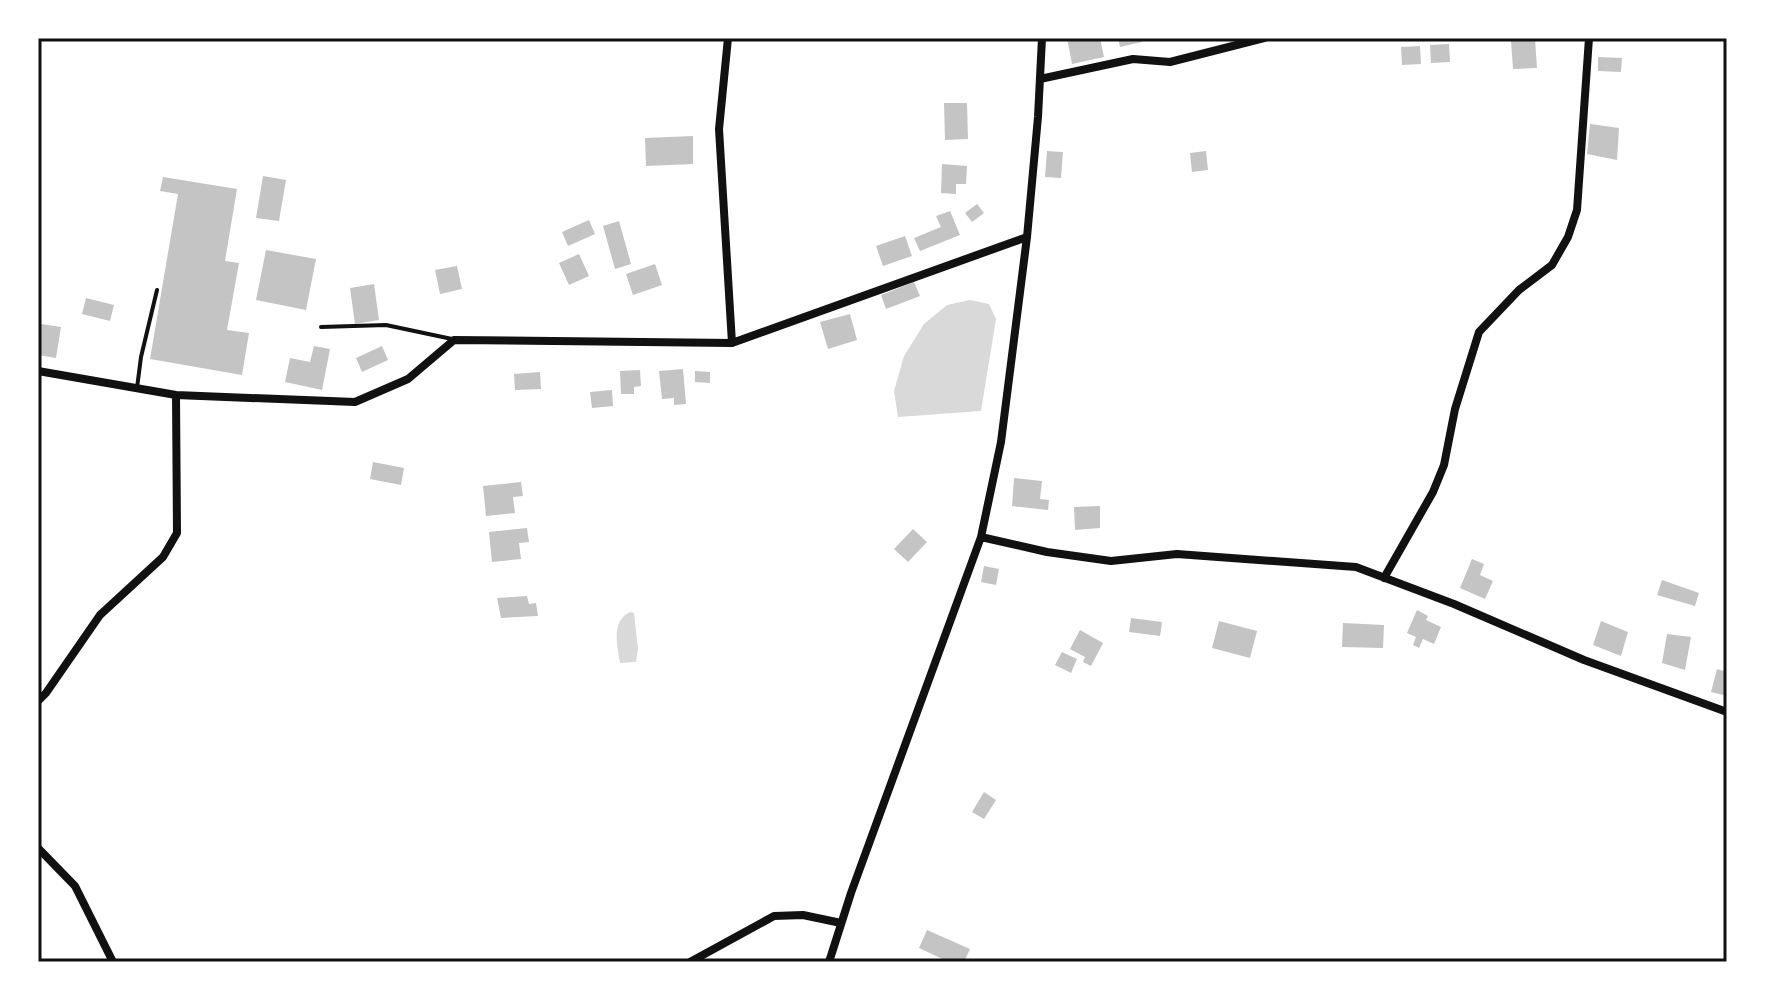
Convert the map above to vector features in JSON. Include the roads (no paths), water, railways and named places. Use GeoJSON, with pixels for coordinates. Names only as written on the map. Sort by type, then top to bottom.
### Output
{"type":"FeatureCollection","features":[{"type":"Feature","properties":{"kind":"street"},"geometry":{"type":"LineString","coordinates":[[728,38],[719,129],[732,343]]}},
{"type":"Feature","properties":{"kind":"street"},"geometry":{"type":"LineString","coordinates":[[829,962],[851,893],[981,537],[1001,442],[1027,237],[1042,38]]}},
{"type":"Feature","properties":{"kind":"street"},"geometry":{"type":"LineString","coordinates":[[1040,79],[1133,59],[1170,62],[1264,38]]}},
{"type":"Feature","properties":{"kind":"street"},"geometry":{"type":"LineString","coordinates":[[1384,578],[1433,492],[1444,465],[1455,409],[1479,332],[1519,290],[1552,265],[1568,237],[1577,210],[1589,38]]}},
{"type":"Feature","properties":{"kind":"street"},"geometry":{"type":"LineString","coordinates":[[38,371],[176,395],[355,402],[408,379],[454,340],[732,343],[1027,237]]}},
{"type":"Feature","properties":{"kind":"street"},"geometry":{"type":"LineString","coordinates":[[38,701],[100,615],[163,557],[177,533],[176,395]]}},
{"type":"Feature","properties":{"kind":"street"},"geometry":{"type":"LineString","coordinates":[[981,537],[1047,552],[1111,561],[1177,554],[1356,567],[1464,608],[1584,660],[1727,712]]}},
{"type":"Feature","properties":{"kind":"street"},"geometry":{"type":"LineString","coordinates":[[38,848],[75,886],[113,962]]}},
{"type":"Feature","properties":{"kind":"street"},"geometry":{"type":"LineString","coordinates":[[690,962],[774,916],[803,915],[841,923]]}},
{"type":"Feature","properties":{"kind":"lane"},"geometry":{"type":"LineString","coordinates":[[137,388],[157,290]]}},
{"type":"Feature","properties":{"kind":"lane"},"geometry":{"type":"LineString","coordinates":[[321,327],[386,325],[454,340]]}}]}
